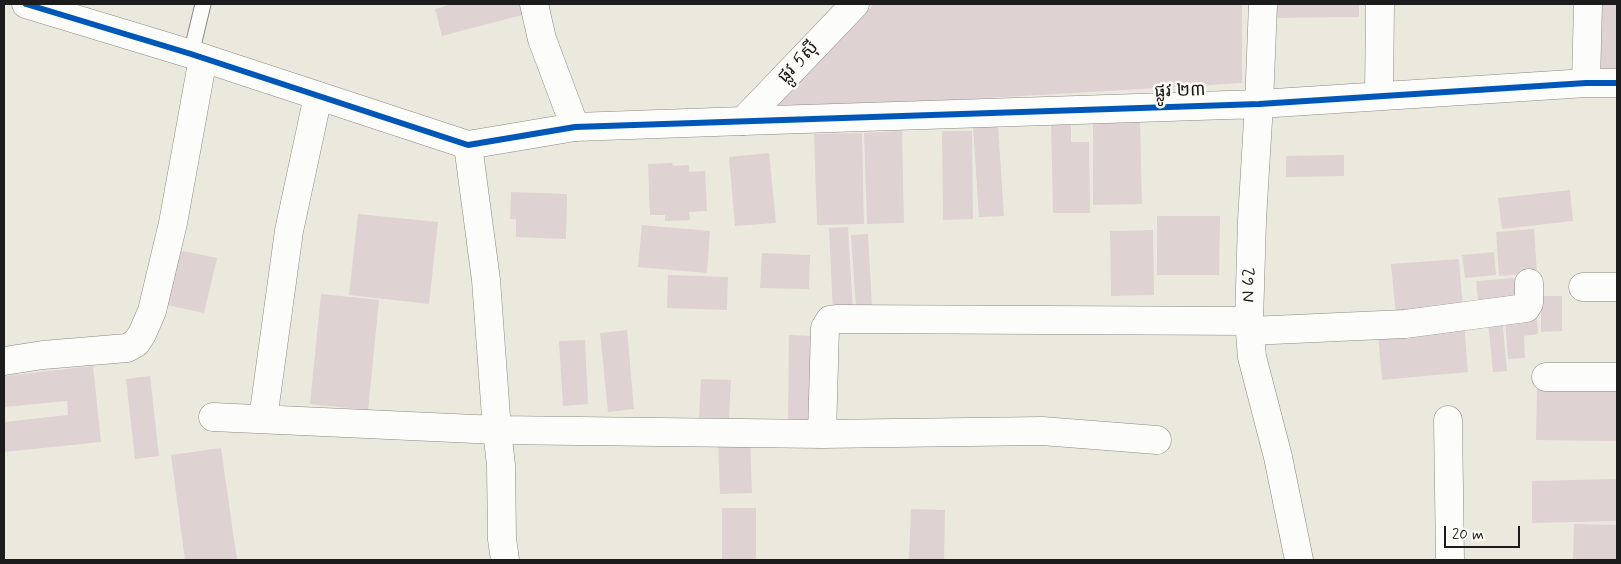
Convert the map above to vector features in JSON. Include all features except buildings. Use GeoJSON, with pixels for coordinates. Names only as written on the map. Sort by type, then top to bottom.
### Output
{"type":"FeatureCollection","features":[{"type":"Feature","properties":{"kind":"street"},"geometry":{"type":"LineString","coordinates":[[26,4],[197,56],[468,146],[486,280],[496,430],[501,465],[502,539],[506,560]]}},
{"type":"Feature","properties":{"kind":"street"},"geometry":{"type":"LineString","coordinates":[[534,4],[542,39],[575,127]]}},
{"type":"Feature","properties":{"kind":"street","name":"ផ្លូវ 5ស៊ី"},"geometry":{"type":"LineString","coordinates":[[743,121],[855,4]]}},
{"type":"Feature","properties":{"kind":"street","name":"N 62"},"geometry":{"type":"LineString","coordinates":[[1263,4],[1252,220],[1250,326],[1252,357],[1278,457],[1299,560]]}},
{"type":"Feature","properties":{"kind":"street"},"geometry":{"type":"LineString","coordinates":[[1380,4],[1380,96]]}},
{"type":"Feature","properties":{"kind":"street"},"geometry":{"type":"LineString","coordinates":[[1586,83],[1588,4]]}},
{"type":"Feature","properties":{"kind":"street"},"geometry":{"type":"LineString","coordinates":[[4,361],[42,355],[126,348],[136,342],[142,334],[152,311],[173,223],[197,56]]}},
{"type":"Feature","properties":{"kind":"street","name":"ផ្លូវ ២៣"},"geometry":{"type":"LineString","coordinates":[[468,146],[575,127],[1259,104],[1586,83],[1617,83]]}},
{"type":"Feature","properties":{"kind":"street"},"geometry":{"type":"LineString","coordinates":[[263,419],[289,231],[318,96]]}},
{"type":"Feature","properties":{"kind":"street"},"geometry":{"type":"LineString","coordinates":[[822,434],[826,328],[830,320],[1250,326],[1404,324],[1526,308],[1529,303],[1529,283]]}},
{"type":"Feature","properties":{"kind":"street"},"geometry":{"type":"LineString","coordinates":[[1583,288],[1617,287]]}},
{"type":"Feature","properties":{"kind":"street"},"geometry":{"type":"LineString","coordinates":[[1546,377],[1617,377]]}},
{"type":"Feature","properties":{"kind":"street"},"geometry":{"type":"LineString","coordinates":[[213,417],[496,430],[822,434],[1042,430],[1157,440]]}},
{"type":"Feature","properties":{"kind":"street"},"geometry":{"type":"LineString","coordinates":[[1448,420],[1450,560]]}},
{"type":"Feature","properties":{"kind":"lane"},"geometry":{"type":"LineString","coordinates":[[197,56],[203,4]]}},
{"type":"Feature","properties":{"kind":"cycle path"},"geometry":{"type":"LineString","coordinates":[[26,4],[191,54],[468,145],[575,127],[1259,104],[1586,83],[1617,83]]}}]}
